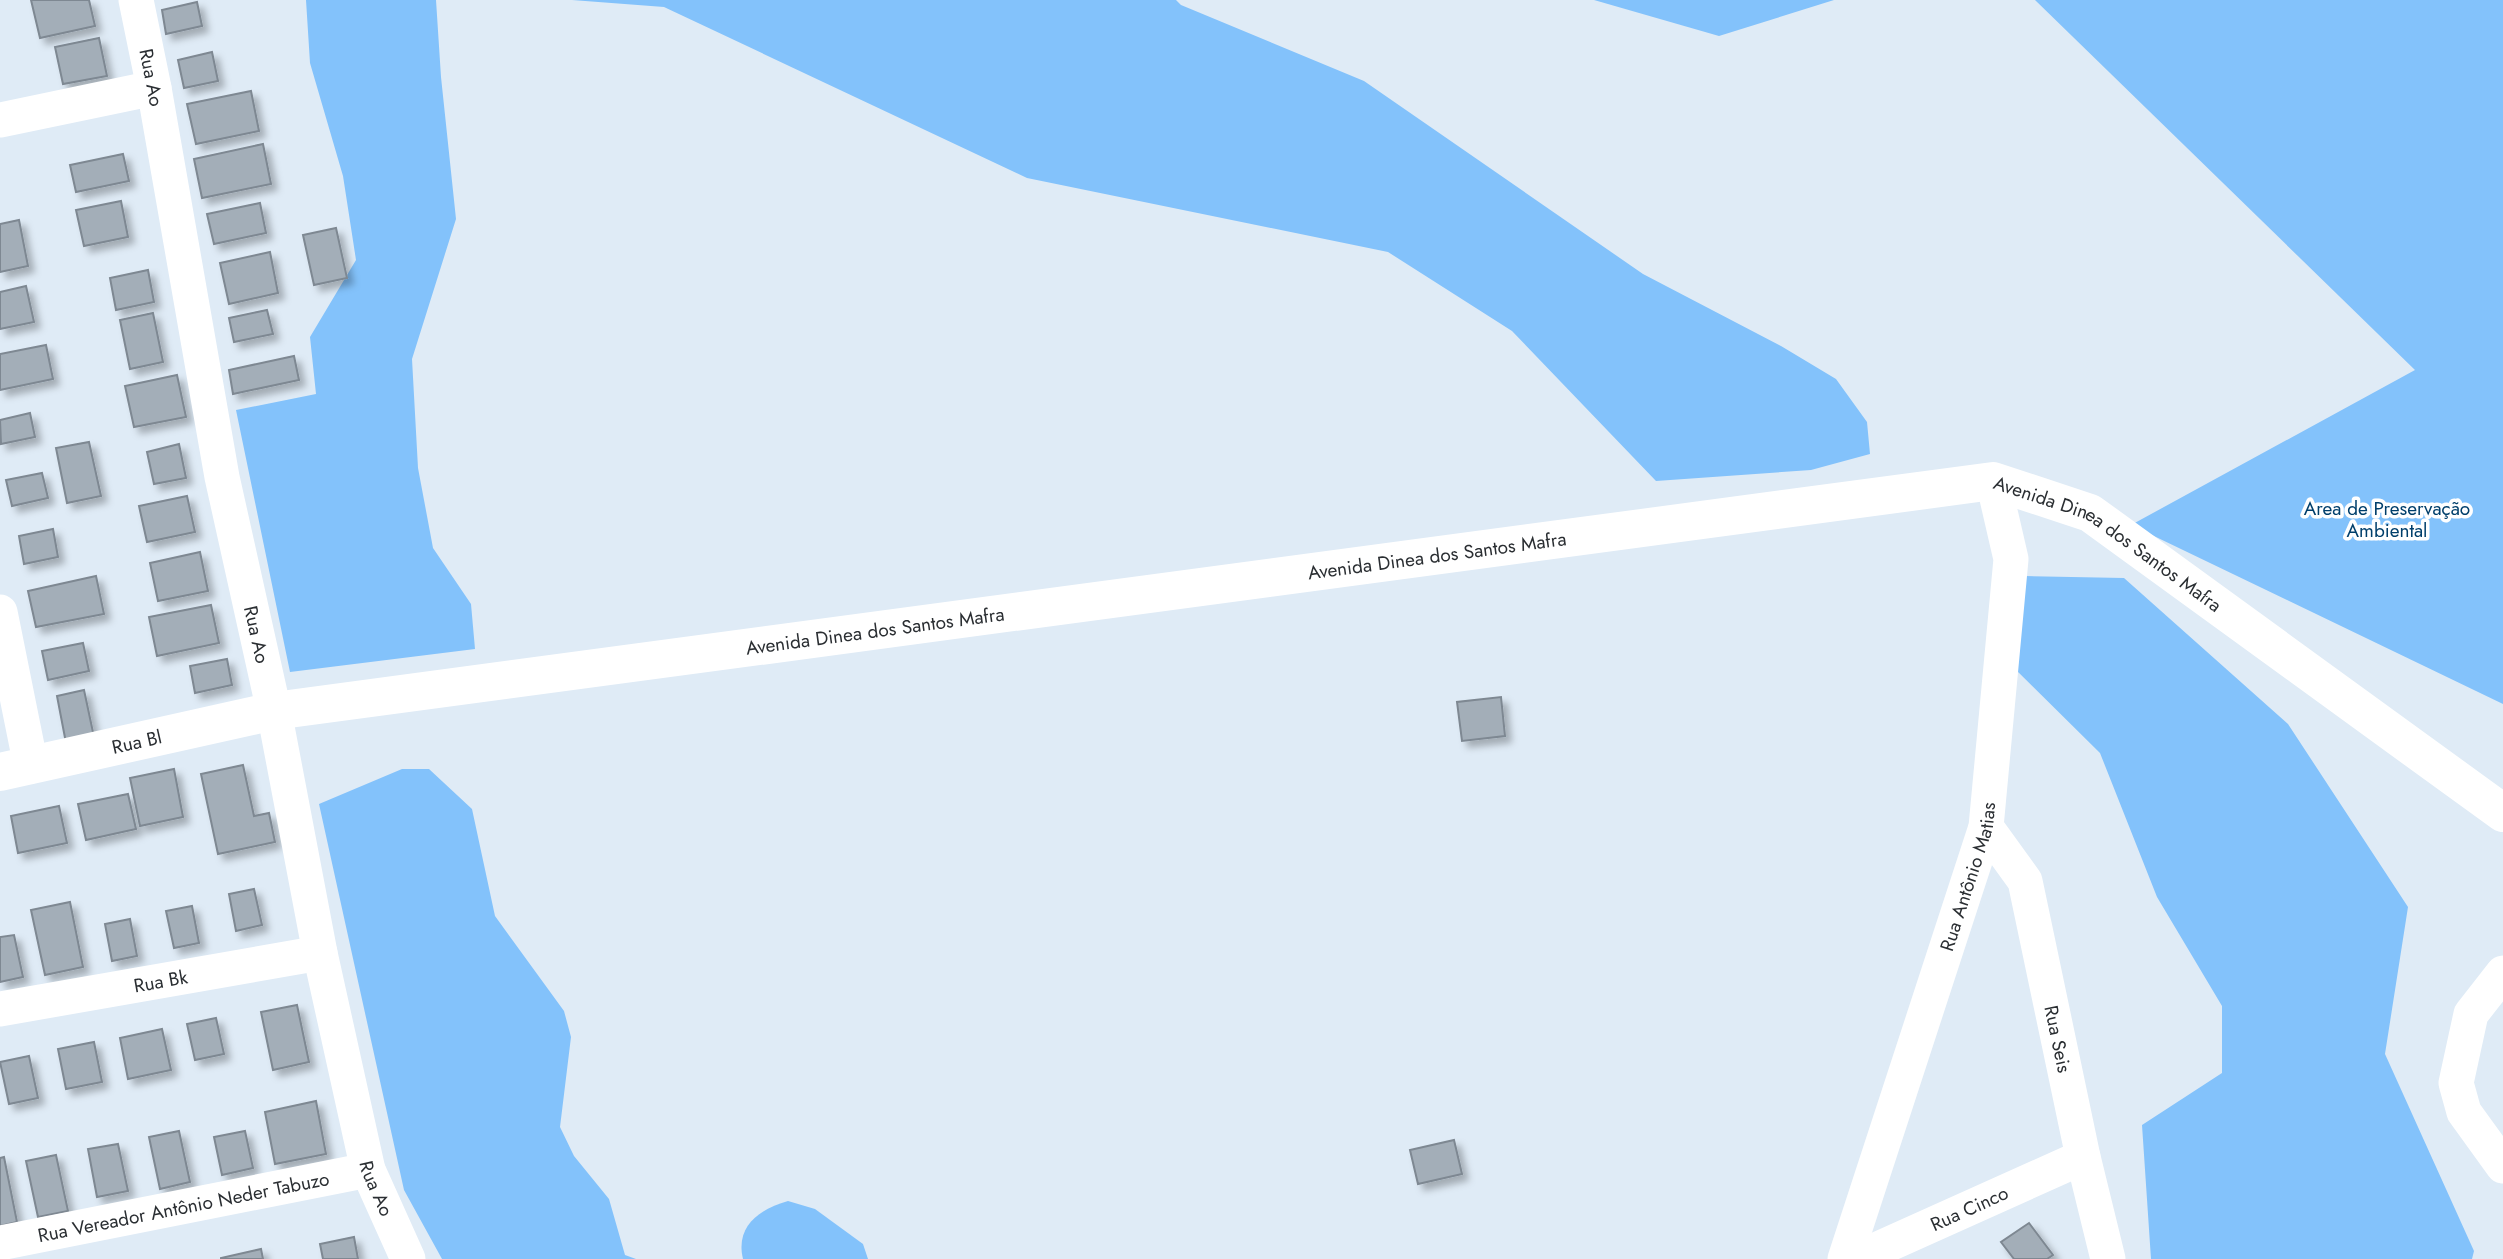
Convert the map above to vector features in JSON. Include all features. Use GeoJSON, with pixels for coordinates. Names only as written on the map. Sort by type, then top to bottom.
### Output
{"type":"FeatureCollection","features":[{"type":"Feature","properties":{"kind":"street","name":"Rua Ao"},"geometry":{"type":"LineString","coordinates":[[136,0],[154,88],[222,477],[274,711],[320,953],[368,1170],[408,1259]]}},
{"type":"Feature","properties":{"kind":"street"},"geometry":{"type":"LineString","coordinates":[[0,120],[154,88]]}},
{"type":"Feature","properties":{"kind":"street","name":"Avenida Dinea dos Santos Mafra"},"geometry":{"type":"LineString","coordinates":[[274,711],[1993,481],[2090,513],[2503,813]]}},
{"type":"Feature","properties":{"kind":"street","name":"Rua Antônio Matias"},"geometry":{"type":"LineString","coordinates":[[1845,1259],[1986,827],[2011,559],[1993,481]]}},
{"type":"Feature","properties":{"kind":"street"},"geometry":{"type":"LineString","coordinates":[[0,612],[16,769]]}},
{"type":"Feature","properties":{"kind":"street","name":"Rua Bl"},"geometry":{"type":"LineString","coordinates":[[16,769],[274,711]]}},
{"type":"Feature","properties":{"kind":"street","name":"Rua Seis"},"geometry":{"type":"LineString","coordinates":[[1986,827],[2025,881],[2083,1157],[2108,1259]]}},
{"type":"Feature","properties":{"kind":"street","name":"Rua Bk"},"geometry":{"type":"LineString","coordinates":[[0,1009],[320,953]]}},
{"type":"Feature","properties":{"kind":"street"},"geometry":{"type":"LineString","coordinates":[[2503,973],[2471,1014],[2456,1083],[2465,1112],[2503,1166]]}},
{"type":"Feature","properties":{"kind":"street","name":"Rua Cinco"},"geometry":{"type":"LineString","coordinates":[[1856,1259],[2083,1157]]}},
{"type":"Feature","properties":{"kind":"street","name":"Rua Vereador Antônio Neder Tabuzo"},"geometry":{"type":"LineString","coordinates":[[0,1243],[368,1170]]}},
{"type":"Feature","properties":{"kind":"green space"},"geometry":{"type":"Polygon","coordinates":[[[306,0],[436,0],[456,219],[412,359],[418,468],[433,548],[471,604],[475,649],[290,672],[236,410],[316,394],[310,337],[356,260],[343,176],[310,63],[306,0]]]}},
{"type":"Feature","properties":{"kind":"green space"},"geometry":{"type":"Polygon","coordinates":[[[572,0],[1176,0],[1181,5],[1364,81],[1643,274],[1781,346],[1836,379],[1867,422],[1870,454],[1811,470],[1656,481],[1512,331],[1388,252],[1027,178],[664,7],[572,0]]]}},
{"type":"Feature","properties":{"kind":"green space"},"geometry":{"type":"Polygon","coordinates":[[[1594,0],[1834,0],[1719,36],[1594,0]]]}},
{"type":"Feature","properties":{"kind":"green space","name":"Area de Preservação Ambiental"},"geometry":{"type":"Polygon","coordinates":[[[2035,0],[2503,0],[2503,704],[2131,525],[2415,370],[2035,0]]]}},
{"type":"Feature","properties":{"kind":"green space"},"geometry":{"type":"Polygon","coordinates":[[[2025,576],[2124,578],[2288,724],[2408,907],[2385,1054],[2474,1251],[2472,1259],[2151,1259],[2142,1125],[2222,1073],[2222,1006],[2157,897],[2100,753],[2013,667],[2025,576]]]}},
{"type":"Feature","properties":{"kind":"green space"},"geometry":{"type":"Polygon","coordinates":[[[402,769],[429,769],[472,809],[495,916],[564,1011],[571,1037],[560,1127],[574,1156],[609,1199],[625,1255],[636,1259],[442,1259],[404,1190],[319,804],[402,769]]]}},
{"type":"Feature","properties":{"kind":"green space"},"geometry":{"type":"Polygon","coordinates":[[[788,1201],[815,1209],[863,1244],[868,1259],[743,1259],[741,1247],[746,1228],[759,1214],[788,1201]]]}},
{"type":"Feature","properties":{"kind":"building"},"geometry":{"type":"Polygon","coordinates":[[[31,0],[89,0],[95,26],[40,38],[31,0]]]}},
{"type":"Feature","properties":{"kind":"building"},"geometry":{"type":"Polygon","coordinates":[[[197,2],[202,26],[166,34],[162,10],[197,2]]]}},
{"type":"Feature","properties":{"kind":"building"},"geometry":{"type":"Polygon","coordinates":[[[99,38],[107,76],[63,84],[55,47],[99,38]]]}},
{"type":"Feature","properties":{"kind":"building"},"geometry":{"type":"Polygon","coordinates":[[[212,52],[218,81],[184,88],[178,60],[212,52]]]}},
{"type":"Feature","properties":{"kind":"building"},"geometry":{"type":"Polygon","coordinates":[[[251,91],[259,131],[196,144],[187,104],[251,91]]]}},
{"type":"Feature","properties":{"kind":"building"},"geometry":{"type":"Polygon","coordinates":[[[263,144],[271,184],[202,198],[194,159],[263,144]]]}},
{"type":"Feature","properties":{"kind":"building"},"geometry":{"type":"Polygon","coordinates":[[[123,154],[129,181],[76,192],[70,165],[123,154]]]}},
{"type":"Feature","properties":{"kind":"building"},"geometry":{"type":"Polygon","coordinates":[[[121,201],[128,237],[84,246],[76,210],[121,201]]]}},
{"type":"Feature","properties":{"kind":"building"},"geometry":{"type":"Polygon","coordinates":[[[260,203],[266,233],[214,244],[207,214],[260,203]]]}},
{"type":"Feature","properties":{"kind":"building"},"geometry":{"type":"Polygon","coordinates":[[[19,220],[28,266],[0,272],[0,224],[19,220]]]}},
{"type":"Feature","properties":{"kind":"building"},"geometry":{"type":"Polygon","coordinates":[[[336,228],[347,278],[314,285],[303,235],[336,228]]]}},
{"type":"Feature","properties":{"kind":"building"},"geometry":{"type":"Polygon","coordinates":[[[270,252],[278,293],[229,304],[220,263],[270,252]]]}},
{"type":"Feature","properties":{"kind":"building"},"geometry":{"type":"Polygon","coordinates":[[[148,270],[154,302],[116,310],[110,278],[148,270]]]}},
{"type":"Feature","properties":{"kind":"building"},"geometry":{"type":"Polygon","coordinates":[[[26,286],[34,322],[0,329],[0,292],[26,286]]]}},
{"type":"Feature","properties":{"kind":"building"},"geometry":{"type":"Polygon","coordinates":[[[267,310],[273,334],[234,342],[229,318],[267,310]]]}},
{"type":"Feature","properties":{"kind":"building"},"geometry":{"type":"Polygon","coordinates":[[[153,313],[163,362],[130,369],[120,320],[153,313]]]}},
{"type":"Feature","properties":{"kind":"building"},"geometry":{"type":"Polygon","coordinates":[[[46,345],[53,379],[0,390],[0,354],[46,345]]]}},
{"type":"Feature","properties":{"kind":"building"},"geometry":{"type":"Polygon","coordinates":[[[294,356],[299,380],[233,394],[229,370],[294,356]]]}},
{"type":"Feature","properties":{"kind":"building"},"geometry":{"type":"Polygon","coordinates":[[[177,375],[186,417],[134,427],[125,386],[177,375]]]}},
{"type":"Feature","properties":{"kind":"building"},"geometry":{"type":"Polygon","coordinates":[[[30,413],[35,437],[1,444],[0,420],[30,413]]]}},
{"type":"Feature","properties":{"kind":"building"},"geometry":{"type":"Polygon","coordinates":[[[89,442],[101,496],[67,503],[56,448],[89,442]]]}},
{"type":"Feature","properties":{"kind":"building"},"geometry":{"type":"Polygon","coordinates":[[[179,444],[186,478],[154,484],[147,452],[179,444]]]}},
{"type":"Feature","properties":{"kind":"building"},"geometry":{"type":"Polygon","coordinates":[[[42,473],[48,498],[12,506],[6,480],[42,473]]]}},
{"type":"Feature","properties":{"kind":"building"},"geometry":{"type":"Polygon","coordinates":[[[187,496],[195,532],[147,542],[139,506],[187,496]]]}},
{"type":"Feature","properties":{"kind":"building"},"geometry":{"type":"Polygon","coordinates":[[[53,529],[58,557],[24,564],[19,536],[53,529]]]}},
{"type":"Feature","properties":{"kind":"building"},"geometry":{"type":"Polygon","coordinates":[[[200,552],[208,591],[158,601],[150,563],[200,552]]]}},
{"type":"Feature","properties":{"kind":"building"},"geometry":{"type":"Polygon","coordinates":[[[96,576],[104,614],[36,627],[28,591],[96,576]]]}},
{"type":"Feature","properties":{"kind":"building"},"geometry":{"type":"Polygon","coordinates":[[[211,605],[219,643],[157,656],[149,617],[211,605]]]}},
{"type":"Feature","properties":{"kind":"building"},"geometry":{"type":"Polygon","coordinates":[[[83,643],[89,671],[48,680],[42,651],[83,643]]]}},
{"type":"Feature","properties":{"kind":"building"},"geometry":{"type":"Polygon","coordinates":[[[227,659],[232,685],[195,693],[190,666],[227,659]]]}},
{"type":"Feature","properties":{"kind":"building"},"geometry":{"type":"Polygon","coordinates":[[[84,690],[94,737],[66,743],[57,696],[84,690]]]}},
{"type":"Feature","properties":{"kind":"building"},"geometry":{"type":"Polygon","coordinates":[[[1501,697],[1505,736],[1462,741],[1457,702],[1501,697]]]}},
{"type":"Feature","properties":{"kind":"building"},"geometry":{"type":"Polygon","coordinates":[[[243,765],[254,816],[269,813],[275,842],[218,854],[201,774],[243,765]]]}},
{"type":"Feature","properties":{"kind":"building"},"geometry":{"type":"Polygon","coordinates":[[[174,769],[183,817],[140,826],[130,778],[174,769]]]}},
{"type":"Feature","properties":{"kind":"building"},"geometry":{"type":"Polygon","coordinates":[[[128,794],[136,829],[86,840],[78,804],[128,794]]]}},
{"type":"Feature","properties":{"kind":"building"},"geometry":{"type":"Polygon","coordinates":[[[59,806],[67,843],[18,853],[11,816],[59,806]]]}},
{"type":"Feature","properties":{"kind":"building"},"geometry":{"type":"Polygon","coordinates":[[[254,889],[262,925],[236,931],[229,894],[254,889]]]}},
{"type":"Feature","properties":{"kind":"building"},"geometry":{"type":"Polygon","coordinates":[[[70,902],[83,967],[45,975],[31,910],[70,902]]]}},
{"type":"Feature","properties":{"kind":"building"},"geometry":{"type":"Polygon","coordinates":[[[192,906],[199,943],[174,948],[166,911],[192,906]]]}},
{"type":"Feature","properties":{"kind":"building"},"geometry":{"type":"Polygon","coordinates":[[[130,919],[137,956],[112,961],[105,924],[130,919]]]}},
{"type":"Feature","properties":{"kind":"building"},"geometry":{"type":"Polygon","coordinates":[[[14,935],[23,977],[0,982],[0,937],[14,935]]]}},
{"type":"Feature","properties":{"kind":"building"},"geometry":{"type":"Polygon","coordinates":[[[297,1005],[309,1062],[273,1070],[261,1012],[297,1005]]]}},
{"type":"Feature","properties":{"kind":"building"},"geometry":{"type":"Polygon","coordinates":[[[216,1018],[224,1054],[195,1060],[187,1024],[216,1018]]]}},
{"type":"Feature","properties":{"kind":"building"},"geometry":{"type":"Polygon","coordinates":[[[162,1029],[171,1070],[128,1079],[120,1038],[162,1029]]]}},
{"type":"Feature","properties":{"kind":"building"},"geometry":{"type":"Polygon","coordinates":[[[94,1042],[102,1082],[66,1089],[58,1049],[94,1042]]]}},
{"type":"Feature","properties":{"kind":"building"},"geometry":{"type":"Polygon","coordinates":[[[29,1056],[38,1098],[9,1104],[0,1062],[29,1056]]]}},
{"type":"Feature","properties":{"kind":"building"},"geometry":{"type":"Polygon","coordinates":[[[316,1101],[326,1154],[275,1164],[265,1112],[316,1101]]]}},
{"type":"Feature","properties":{"kind":"building"},"geometry":{"type":"Polygon","coordinates":[[[179,1131],[190,1182],[160,1189],[149,1137],[179,1131]]]}},
{"type":"Feature","properties":{"kind":"building"},"geometry":{"type":"Polygon","coordinates":[[[245,1131],[253,1168],[222,1175],[214,1137],[245,1131]]]}},
{"type":"Feature","properties":{"kind":"building"},"geometry":{"type":"Polygon","coordinates":[[[1454,1140],[1462,1174],[1418,1184],[1410,1150],[1454,1140]]]}},
{"type":"Feature","properties":{"kind":"building"},"geometry":{"type":"Polygon","coordinates":[[[118,1144],[128,1191],[97,1197],[88,1149],[118,1144]]]}},
{"type":"Feature","properties":{"kind":"building"},"geometry":{"type":"Polygon","coordinates":[[[56,1155],[68,1211],[38,1217],[26,1161],[56,1155]]]}},
{"type":"Feature","properties":{"kind":"building"},"geometry":{"type":"Polygon","coordinates":[[[4,1157],[17,1222],[0,1226],[0,1158],[4,1157]]]}},
{"type":"Feature","properties":{"kind":"building"},"geometry":{"type":"Polygon","coordinates":[[[2029,1223],[2053,1255],[2047,1259],[2014,1259],[2001,1242],[2029,1223]]]}},
{"type":"Feature","properties":{"kind":"building"},"geometry":{"type":"Polygon","coordinates":[[[354,1237],[358,1259],[323,1259],[320,1244],[354,1237]]]}},
{"type":"Feature","properties":{"kind":"building"},"geometry":{"type":"Polygon","coordinates":[[[261,1249],[263,1259],[221,1259],[221,1258],[261,1249]]]}}]}
